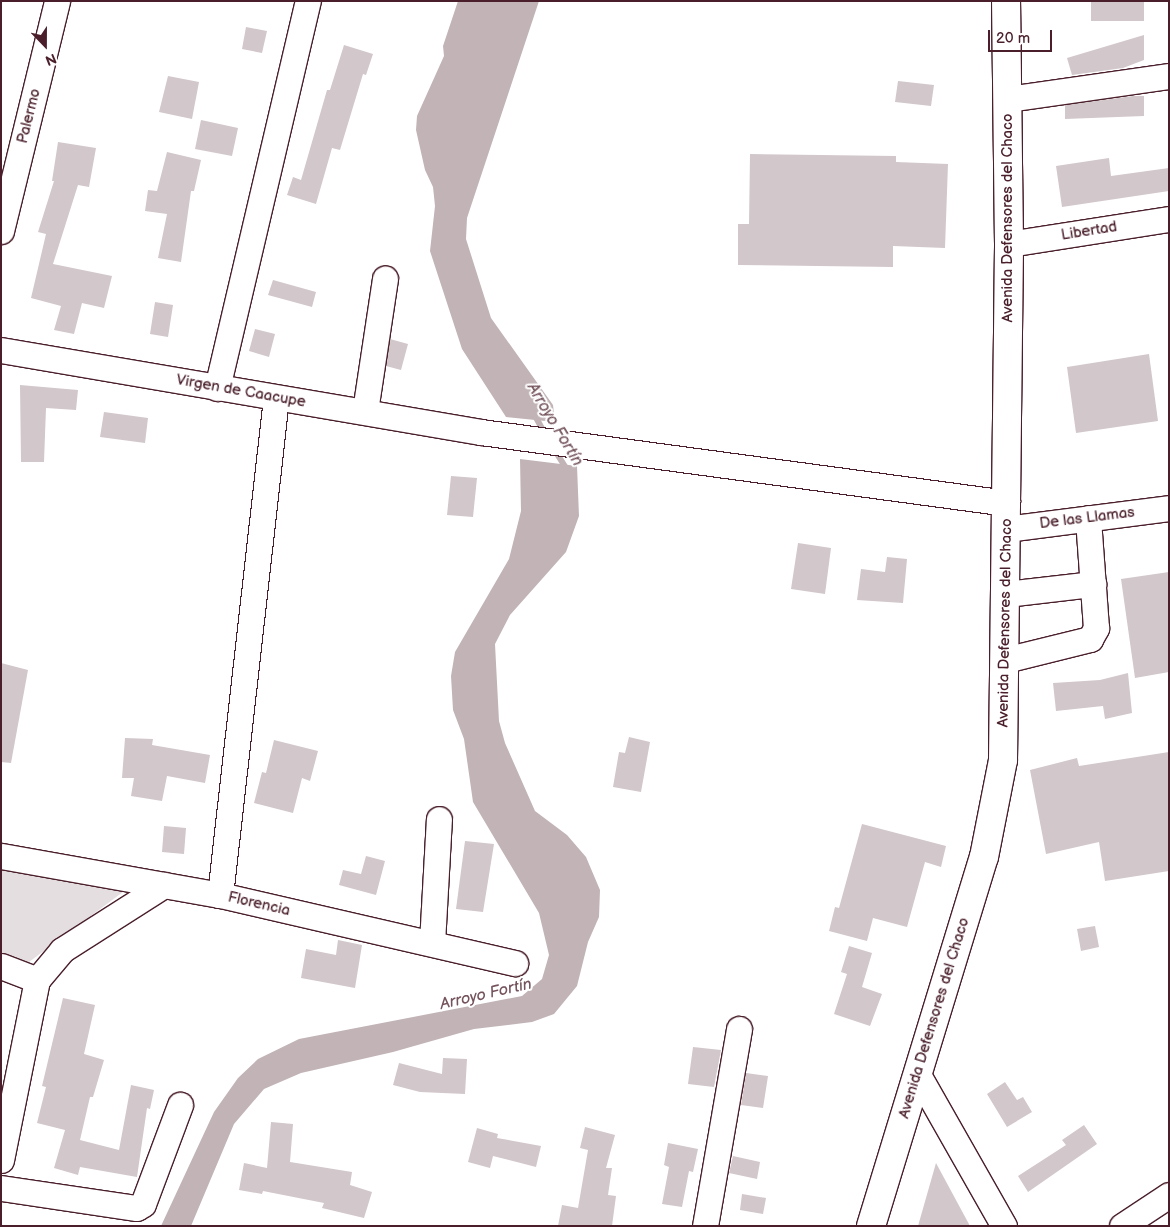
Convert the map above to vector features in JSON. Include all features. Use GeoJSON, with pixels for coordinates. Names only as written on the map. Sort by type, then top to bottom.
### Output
{"type":"FeatureCollection","features":[{"type":"Feature","properties":{"kind":"main road","name":"Avenida Defensores del Chaco"},"geometry":{"type":"LineString","coordinates":[[871,1226],[993,820],[1003,760],[1009,244],[1006,1]]}},
{"type":"Feature","properties":{"kind":"street","name":"Palermo"},"geometry":{"type":"LineString","coordinates":[[1,231],[57,1]]}},
{"type":"Feature","properties":{"kind":"street"},"geometry":{"type":"LineString","coordinates":[[217,388],[308,1]]}},
{"type":"Feature","properties":{"kind":"street"},"geometry":{"type":"LineString","coordinates":[[1007,99],[1169,76]]}},
{"type":"Feature","properties":{"kind":"street","name":"Libertad"},"geometry":{"type":"LineString","coordinates":[[1009,244],[1169,219]]}},
{"type":"Feature","properties":{"kind":"street"},"geometry":{"type":"LineString","coordinates":[[365,411],[385,278]]}},
{"type":"Feature","properties":{"kind":"street","name":"Virgen de Caacupe"},"geometry":{"type":"LineString","coordinates":[[1,350],[276,398],[592,449]]}},
{"type":"Feature","properties":{"kind":"street"},"geometry":{"type":"LineString","coordinates":[[220,895],[276,398]]}},
{"type":"Feature","properties":{"kind":"street","name":"De las Llamas"},"geometry":{"type":"LineString","coordinates":[[592,449],[1006,516],[1088,518],[1169,508]]}},
{"type":"Feature","properties":{"kind":"street"},"geometry":{"type":"LineString","coordinates":[[1005,660],[1090,639],[1096,628],[1088,518]]}},
{"type":"Feature","properties":{"kind":"street"},"geometry":{"type":"LineString","coordinates":[[1006,594],[1093,584]]}},
{"type":"Feature","properties":{"kind":"street"},"geometry":{"type":"LineString","coordinates":[[432,943],[439,819]]}},
{"type":"Feature","properties":{"kind":"street","name":"Florencia"},"geometry":{"type":"LineString","coordinates":[[1,856],[220,895],[515,963]]}},
{"type":"Feature","properties":{"kind":"street"},"geometry":{"type":"LineString","coordinates":[[1,1160],[37,980],[62,950],[164,885]]}},
{"type":"Feature","properties":{"kind":"street"},"geometry":{"type":"LineString","coordinates":[[1,966],[37,980]]}},
{"type":"Feature","properties":{"kind":"street"},"geometry":{"type":"LineString","coordinates":[[705,1226],[739,1029]]}},
{"type":"Feature","properties":{"kind":"street"},"geometry":{"type":"LineString","coordinates":[[917,1073],[1004,1226]]}},
{"type":"Feature","properties":{"kind":"street"},"geometry":{"type":"LineString","coordinates":[[1,1188],[137,1208],[144,1204],[180,1105]]}},
{"type":"Feature","properties":{"kind":"street"},"geometry":{"type":"LineString","coordinates":[[1122,1226],[1169,1196]]}},
{"type":"Feature","properties":{"kind":"shaded area"},"geometry":{"type":"Polygon","coordinates":[[[458,1],[539,1],[467,218],[466,239],[491,318],[553,405],[555,422],[506,417],[462,349],[430,251],[435,206],[433,187],[425,170],[416,130],[417,116],[444,56],[443,46],[458,1]]]}},
{"type":"Feature","properties":{"kind":"shaded area"},"geometry":{"type":"Polygon","coordinates":[[[520,459],[577,466],[579,516],[566,552],[510,615],[495,644],[499,721],[505,743],[535,811],[567,835],[586,857],[600,890],[599,917],[588,942],[577,986],[554,1014],[532,1022],[474,1029],[393,1052],[301,1073],[264,1089],[234,1124],[191,1226],[161,1226],[214,1112],[238,1078],[258,1059],[299,1039],[522,996],[542,979],[549,955],[539,913],[473,802],[464,739],[453,710],[451,676],[455,652],[509,559],[521,511],[520,459]]]}},
{"type":"Feature","properties":{"kind":"shaded area"},"geometry":{"type":"Polygon","coordinates":[[[1,870],[127,889],[25,965],[1,956],[1,870]]]}},
{"type":"Feature","properties":{"kind":"building"},"geometry":{"type":"Polygon","coordinates":[[[1091,1],[1144,1],[1144,21],[1091,21],[1091,1]]]}},
{"type":"Feature","properties":{"kind":"building"},"geometry":{"type":"Polygon","coordinates":[[[246,27],[267,31],[262,53],[242,49],[246,27]]]}},
{"type":"Feature","properties":{"kind":"building"},"geometry":{"type":"Polygon","coordinates":[[[1144,35],[1144,60],[1123,68],[1072,75],[1067,58],[1144,35]]]}},
{"type":"Feature","properties":{"kind":"building"},"geometry":{"type":"Polygon","coordinates":[[[344,45],[373,54],[366,75],[363,74],[340,150],[332,148],[316,204],[287,195],[293,177],[301,180],[327,90],[330,90],[344,45]]]}},
{"type":"Feature","properties":{"kind":"building"},"geometry":{"type":"Polygon","coordinates":[[[168,76],[199,82],[192,119],[159,112],[168,76]]]}},
{"type":"Feature","properties":{"kind":"building"},"geometry":{"type":"Polygon","coordinates":[[[898,81],[934,85],[931,106],[895,102],[898,81]]]}},
{"type":"Feature","properties":{"kind":"building"},"geometry":{"type":"Polygon","coordinates":[[[1144,96],[1144,116],[1065,119],[1065,105],[1144,96]]]}},
{"type":"Feature","properties":{"kind":"building"},"geometry":{"type":"Polygon","coordinates":[[[201,120],[238,128],[232,156],[195,149],[201,120]]]}},
{"type":"Feature","properties":{"kind":"building"},"geometry":{"type":"Polygon","coordinates":[[[58,142],[96,148],[89,187],[78,185],[53,264],[112,276],[104,308],[82,303],[74,334],[54,330],[61,306],[31,298],[46,234],[38,232],[54,181],[52,181],[58,142]]]}},
{"type":"Feature","properties":{"kind":"building"},"geometry":{"type":"Polygon","coordinates":[[[167,152],[201,160],[194,191],[191,191],[181,262],[158,258],[167,214],[145,211],[148,190],[157,191],[167,152]]]}},
{"type":"Feature","properties":{"kind":"building"},"geometry":{"type":"Polygon","coordinates":[[[750,154],[896,156],[896,162],[948,164],[945,248],[893,246],[893,267],[738,265],[738,224],[749,224],[750,154]]]}},
{"type":"Feature","properties":{"kind":"building"},"geometry":{"type":"Polygon","coordinates":[[[1109,158],[1111,176],[1169,168],[1169,191],[1062,207],[1056,166],[1109,158]]]}},
{"type":"Feature","properties":{"kind":"building"},"geometry":{"type":"Polygon","coordinates":[[[273,280],[316,292],[312,307],[268,295],[273,280]]]}},
{"type":"Feature","properties":{"kind":"building"},"geometry":{"type":"Polygon","coordinates":[[[155,302],[173,305],[168,337],[150,334],[155,302]]]}},
{"type":"Feature","properties":{"kind":"building"},"geometry":{"type":"Polygon","coordinates":[[[255,329],[275,334],[269,357],[249,351],[255,329]]]}},
{"type":"Feature","properties":{"kind":"building"},"geometry":{"type":"Polygon","coordinates":[[[390,339],[408,344],[401,370],[386,366],[390,339]]]}},
{"type":"Feature","properties":{"kind":"building"},"geometry":{"type":"Polygon","coordinates":[[[1149,354],[1158,421],[1076,433],[1067,367],[1149,354]]]}},
{"type":"Feature","properties":{"kind":"building"},"geometry":{"type":"Polygon","coordinates":[[[20,385],[78,390],[76,410],[46,408],[44,462],[21,462],[20,385]]]}},
{"type":"Feature","properties":{"kind":"building"},"geometry":{"type":"Polygon","coordinates":[[[104,412],[148,418],[145,443],[100,437],[104,412]]]}},
{"type":"Feature","properties":{"kind":"building"},"geometry":{"type":"Polygon","coordinates":[[[451,476],[477,478],[473,517],[447,515],[451,476]]]}},
{"type":"Feature","properties":{"kind":"building"},"geometry":{"type":"Polygon","coordinates":[[[798,543],[831,548],[825,594],[791,589],[798,543]]]}},
{"type":"Feature","properties":{"kind":"building"},"geometry":{"type":"Polygon","coordinates":[[[887,557],[907,559],[903,603],[857,600],[861,569],[885,572],[887,557]]]}},
{"type":"Feature","properties":{"kind":"building"},"geometry":{"type":"Polygon","coordinates":[[[1169,572],[1169,672],[1135,678],[1121,579],[1169,572]]]}},
{"type":"Feature","properties":{"kind":"building"},"geometry":{"type":"Polygon","coordinates":[[[1,663],[28,670],[11,763],[1,762],[1,663]]]}},
{"type":"Feature","properties":{"kind":"building"},"geometry":{"type":"Polygon","coordinates":[[[1128,673],[1132,713],[1105,719],[1103,706],[1056,711],[1053,683],[1100,680],[1128,673]]]}},
{"type":"Feature","properties":{"kind":"building"},"geometry":{"type":"Polygon","coordinates":[[[629,737],[650,742],[641,792],[613,787],[619,752],[625,753],[629,737]]]}},
{"type":"Feature","properties":{"kind":"building"},"geometry":{"type":"Polygon","coordinates":[[[125,738],[153,739],[152,745],[210,755],[205,783],[167,776],[162,801],[131,796],[134,778],[122,778],[125,738]]]}},
{"type":"Feature","properties":{"kind":"building"},"geometry":{"type":"Polygon","coordinates":[[[274,740],[318,751],[310,781],[302,778],[293,813],[254,803],[262,772],[266,773],[274,740]]]}},
{"type":"Feature","properties":{"kind":"building"},"geometry":{"type":"Polygon","coordinates":[[[1169,752],[1169,871],[1105,881],[1099,842],[1046,854],[1030,770],[1077,758],[1079,766],[1169,752]]]}},
{"type":"Feature","properties":{"kind":"building"},"geometry":{"type":"Polygon","coordinates":[[[862,824],[946,846],[941,867],[925,862],[907,927],[873,918],[867,941],[829,931],[835,907],[839,908],[862,824]]]}},
{"type":"Feature","properties":{"kind":"building"},"geometry":{"type":"Polygon","coordinates":[[[164,826],[186,828],[184,854],[162,852],[164,826]]]}},
{"type":"Feature","properties":{"kind":"building"},"geometry":{"type":"Polygon","coordinates":[[[465,841],[494,844],[483,912],[456,909],[465,841]]]}},
{"type":"Feature","properties":{"kind":"building"},"geometry":{"type":"Polygon","coordinates":[[[366,856],[385,861],[376,895],[339,885],[343,870],[361,874],[366,856]]]}},
{"type":"Feature","properties":{"kind":"building"},"geometry":{"type":"Polygon","coordinates":[[[1095,926],[1099,947],[1081,951],[1077,929],[1095,926]]]}},
{"type":"Feature","properties":{"kind":"building"},"geometry":{"type":"Polygon","coordinates":[[[338,940],[362,945],[355,988],[301,978],[306,949],[336,955],[338,940]]]}},
{"type":"Feature","properties":{"kind":"building"},"geometry":{"type":"Polygon","coordinates":[[[849,946],[872,953],[862,987],[882,994],[870,1026],[834,1014],[847,974],[841,972],[849,946]]]}},
{"type":"Feature","properties":{"kind":"building"},"geometry":{"type":"Polygon","coordinates":[[[63,998],[95,1005],[84,1054],[104,1060],[93,1097],[90,1097],[80,1140],[119,1150],[131,1085],[154,1090],[150,1109],[147,1108],[137,1177],[80,1167],[78,1175],[54,1168],[65,1130],[37,1123],[46,1087],[42,1086],[63,998]]]}},
{"type":"Feature","properties":{"kind":"building"},"geometry":{"type":"Polygon","coordinates":[[[693,1047],[721,1050],[714,1087],[688,1084],[693,1047]]]}},
{"type":"Feature","properties":{"kind":"building"},"geometry":{"type":"Polygon","coordinates":[[[443,1058],[467,1059],[465,1094],[420,1092],[393,1085],[399,1063],[442,1074],[443,1058]]]}},
{"type":"Feature","properties":{"kind":"building"},"geometry":{"type":"Polygon","coordinates":[[[746,1073],[768,1076],[763,1108],[741,1105],[746,1073]]]}},
{"type":"Feature","properties":{"kind":"building"},"geometry":{"type":"Polygon","coordinates":[[[1005,1082],[1017,1100],[1023,1097],[1032,1112],[1007,1127],[987,1094],[1005,1082]]]}},
{"type":"Feature","properties":{"kind":"building"},"geometry":{"type":"Polygon","coordinates":[[[271,1122],[293,1124],[290,1162],[352,1172],[350,1185],[372,1192],[364,1218],[322,1208],[324,1203],[263,1191],[262,1194],[239,1190],[244,1163],[267,1168],[271,1122]]]}},
{"type":"Feature","properties":{"kind":"building"},"geometry":{"type":"Polygon","coordinates":[[[1084,1125],[1097,1144],[1028,1192],[1018,1176],[1066,1145],[1062,1140],[1084,1125]]]}},
{"type":"Feature","properties":{"kind":"building"},"geometry":{"type":"Polygon","coordinates":[[[585,1127],[615,1135],[606,1168],[612,1168],[608,1195],[616,1196],[612,1226],[558,1226],[562,1205],[578,1208],[588,1150],[580,1148],[585,1127]]]}},
{"type":"Feature","properties":{"kind":"building"},"geometry":{"type":"Polygon","coordinates":[[[477,1128],[498,1134],[497,1138],[541,1146],[536,1167],[493,1156],[490,1168],[468,1162],[477,1128]]]}},
{"type":"Feature","properties":{"kind":"building"},"geometry":{"type":"Polygon","coordinates":[[[668,1143],[698,1149],[693,1172],[689,1171],[682,1207],[662,1204],[669,1167],[664,1165],[668,1143]]]}},
{"type":"Feature","properties":{"kind":"building"},"geometry":{"type":"Polygon","coordinates":[[[733,1156],[760,1162],[757,1179],[729,1173],[733,1156]]]}},
{"type":"Feature","properties":{"kind":"building"},"geometry":{"type":"Polygon","coordinates":[[[936,1163],[970,1226],[918,1226],[936,1163]]]}},
{"type":"Feature","properties":{"kind":"building"},"geometry":{"type":"Polygon","coordinates":[[[742,1194],[766,1198],[763,1214],[740,1210],[742,1194]]]}},
{"type":"Feature","properties":{"kind":"waterway","name":"Arroyo Fortín"},"geometry":{"type":"LineString","coordinates":[[534,414],[545,434]]}},
{"type":"Feature","properties":{"kind":"waterway","name":"Arroyo Fortín"},"geometry":{"type":"LineString","coordinates":[[554,449],[567,470]]}}]}
